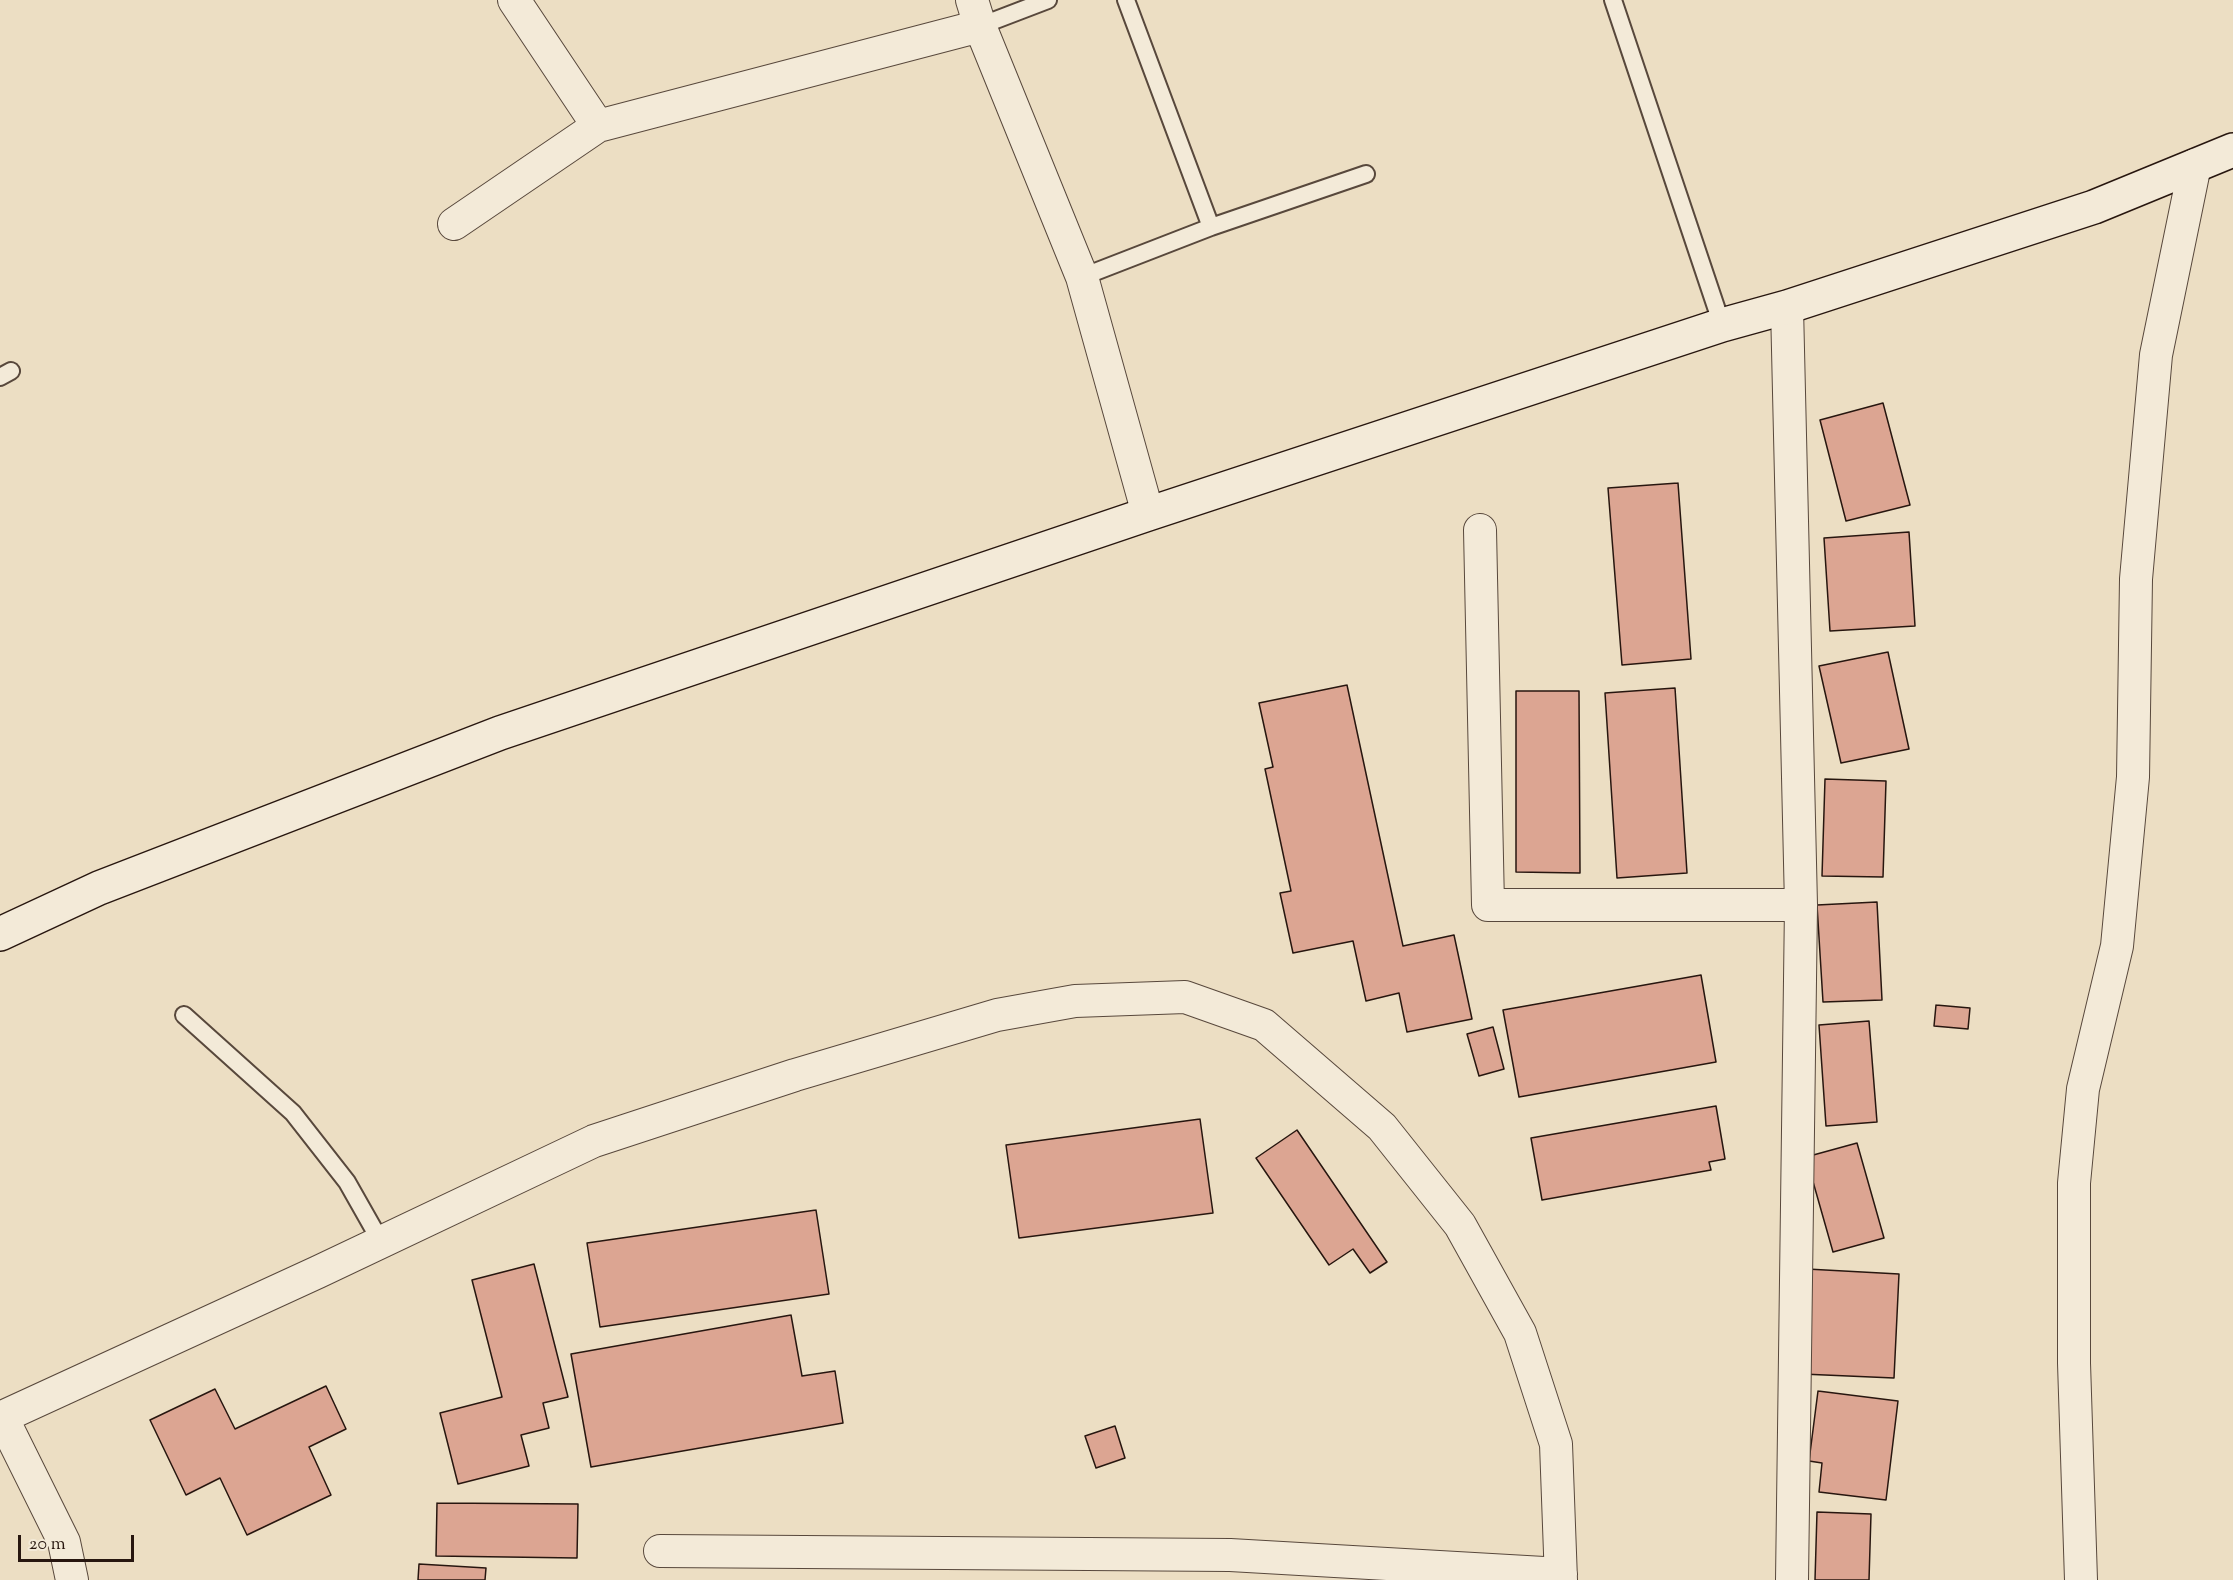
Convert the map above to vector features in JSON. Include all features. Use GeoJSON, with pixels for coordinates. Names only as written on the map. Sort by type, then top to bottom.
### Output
{"type":"FeatureCollection","features":[{"type":"Feature","properties":{"kind":"street"},"geometry":{"type":"LineString","coordinates":[[514,0],[598,126]]}},
{"type":"Feature","properties":{"kind":"street"},"geometry":{"type":"LineString","coordinates":[[454,224],[598,126],[976,13],[1082,277],[1148,514]]}},
{"type":"Feature","properties":{"kind":"street"},"geometry":{"type":"LineString","coordinates":[[0,934],[99,888],[500,733],[1148,514],[1722,325],[1787,307],[2094,207],[2233,150]]}},
{"type":"Feature","properties":{"kind":"street"},"geometry":{"type":"LineString","coordinates":[[2081,1580],[2074,1363],[2074,1183],[2083,1089],[2117,946],[2133,777],[2136,579],[2156,355],[2195,165]]}},
{"type":"Feature","properties":{"kind":"street"},"geometry":{"type":"LineString","coordinates":[[1787,307],[1801,905],[1792,1580]]}},
{"type":"Feature","properties":{"kind":"street"},"geometry":{"type":"LineString","coordinates":[[1480,530],[1488,905],[1801,905]]}},
{"type":"Feature","properties":{"kind":"street"},"geometry":{"type":"LineString","coordinates":[[72,1580],[64,1542],[1,1418],[594,1142],[795,1075],[997,1015],[1075,1001],[1185,997],[1264,1025],[1382,1127],[1460,1225],[1520,1333],[1556,1444],[1561,1577],[1230,1555],[660,1551]]}},
{"type":"Feature","properties":{"kind":"lane"},"geometry":{"type":"LineString","coordinates":[[976,13],[1048,0]]}},
{"type":"Feature","properties":{"kind":"lane"},"geometry":{"type":"LineString","coordinates":[[1126,0],[1211,227]]}},
{"type":"Feature","properties":{"kind":"lane"},"geometry":{"type":"LineString","coordinates":[[1613,0],[1722,325]]}},
{"type":"Feature","properties":{"kind":"lane"},"geometry":{"type":"LineString","coordinates":[[1082,277],[1211,227],[1366,174]]}},
{"type":"Feature","properties":{"kind":"lane"},"geometry":{"type":"LineString","coordinates":[[184,1016],[293,1113],[346,1182],[381,1242]]}},
{"type":"Feature","properties":{"kind":"building"},"geometry":{"type":"Polygon","coordinates":[[[1883,403],[1910,505],[1846,521],[1820,420],[1883,403]]]}},
{"type":"Feature","properties":{"kind":"building"},"geometry":{"type":"Polygon","coordinates":[[[1678,483],[1691,659],[1622,665],[1608,488],[1678,483]]]}},
{"type":"Feature","properties":{"kind":"building"},"geometry":{"type":"Polygon","coordinates":[[[1909,532],[1915,626],[1830,631],[1824,538],[1909,532]]]}},
{"type":"Feature","properties":{"kind":"building"},"geometry":{"type":"Polygon","coordinates":[[[1888,652],[1909,749],[1841,763],[1819,666],[1888,652]]]}},
{"type":"Feature","properties":{"kind":"building"},"geometry":{"type":"Polygon","coordinates":[[[1347,685],[1403,946],[1454,935],[1472,1019],[1407,1032],[1399,993],[1366,1001],[1353,941],[1293,953],[1280,893],[1291,891],[1265,769],[1273,767],[1259,703],[1347,685]]]}},
{"type":"Feature","properties":{"kind":"building"},"geometry":{"type":"Polygon","coordinates":[[[1675,688],[1687,873],[1617,878],[1605,693],[1675,688]]]}},
{"type":"Feature","properties":{"kind":"building"},"geometry":{"type":"Polygon","coordinates":[[[1516,691],[1579,691],[1580,873],[1516,872],[1516,691]]]}},
{"type":"Feature","properties":{"kind":"building"},"geometry":{"type":"Polygon","coordinates":[[[1825,779],[1886,781],[1883,877],[1822,876],[1825,779]]]}},
{"type":"Feature","properties":{"kind":"building"},"geometry":{"type":"Polygon","coordinates":[[[1877,902],[1882,1000],[1823,1002],[1817,905],[1877,902]]]}},
{"type":"Feature","properties":{"kind":"building"},"geometry":{"type":"Polygon","coordinates":[[[1701,975],[1716,1062],[1519,1097],[1503,1010],[1701,975]]]}},
{"type":"Feature","properties":{"kind":"building"},"geometry":{"type":"Polygon","coordinates":[[[1936,1005],[1970,1008],[1968,1029],[1934,1026],[1936,1005]]]}},
{"type":"Feature","properties":{"kind":"building"},"geometry":{"type":"Polygon","coordinates":[[[1869,1021],[1877,1122],[1826,1126],[1819,1025],[1869,1021]]]}},
{"type":"Feature","properties":{"kind":"building"},"geometry":{"type":"Polygon","coordinates":[[[1493,1027],[1504,1069],[1479,1076],[1467,1034],[1493,1027]]]}},
{"type":"Feature","properties":{"kind":"building"},"geometry":{"type":"Polygon","coordinates":[[[1716,1106],[1725,1159],[1709,1162],[1711,1170],[1542,1200],[1531,1138],[1716,1106]]]}},
{"type":"Feature","properties":{"kind":"building"},"geometry":{"type":"Polygon","coordinates":[[[1200,1119],[1213,1213],[1019,1238],[1006,1145],[1200,1119]]]}},
{"type":"Feature","properties":{"kind":"building"},"geometry":{"type":"Polygon","coordinates":[[[1297,1130],[1387,1262],[1370,1273],[1353,1249],[1329,1265],[1256,1158],[1297,1130]]]}},
{"type":"Feature","properties":{"kind":"building"},"geometry":{"type":"Polygon","coordinates":[[[1857,1143],[1884,1238],[1833,1252],[1806,1157],[1857,1143]]]}},
{"type":"Feature","properties":{"kind":"building"},"geometry":{"type":"Polygon","coordinates":[[[816,1210],[829,1294],[600,1327],[587,1243],[816,1210]]]}},
{"type":"Feature","properties":{"kind":"building"},"geometry":{"type":"Polygon","coordinates":[[[534,1264],[568,1397],[543,1403],[549,1428],[521,1435],[529,1466],[458,1484],[440,1413],[502,1397],[472,1280],[534,1264]]]}},
{"type":"Feature","properties":{"kind":"building"},"geometry":{"type":"Polygon","coordinates":[[[1807,1269],[1899,1274],[1894,1378],[1802,1374],[1807,1269]]]}},
{"type":"Feature","properties":{"kind":"building"},"geometry":{"type":"Polygon","coordinates":[[[791,1315],[802,1376],[835,1371],[843,1423],[591,1467],[571,1354],[791,1315]]]}},
{"type":"Feature","properties":{"kind":"building"},"geometry":{"type":"Polygon","coordinates":[[[326,1386],[346,1429],[309,1447],[331,1495],[247,1535],[220,1478],[186,1495],[150,1420],[215,1389],[235,1429],[326,1386]]]}},
{"type":"Feature","properties":{"kind":"building"},"geometry":{"type":"Polygon","coordinates":[[[1818,1391],[1898,1401],[1886,1500],[1819,1492],[1822,1463],[1809,1461],[1818,1391]]]}},
{"type":"Feature","properties":{"kind":"building"},"geometry":{"type":"Polygon","coordinates":[[[1115,1426],[1125,1458],[1096,1468],[1085,1436],[1115,1426]]]}},
{"type":"Feature","properties":{"kind":"building"},"geometry":{"type":"Polygon","coordinates":[[[437,1503],[578,1504],[577,1558],[436,1556],[437,1503]]]}},
{"type":"Feature","properties":{"kind":"building"},"geometry":{"type":"Polygon","coordinates":[[[1817,1512],[1871,1514],[1869,1580],[1815,1580],[1817,1512]]]}},
{"type":"Feature","properties":{"kind":"building"},"geometry":{"type":"Polygon","coordinates":[[[419,1564],[486,1568],[485,1580],[418,1580],[419,1564]]]}}]}
